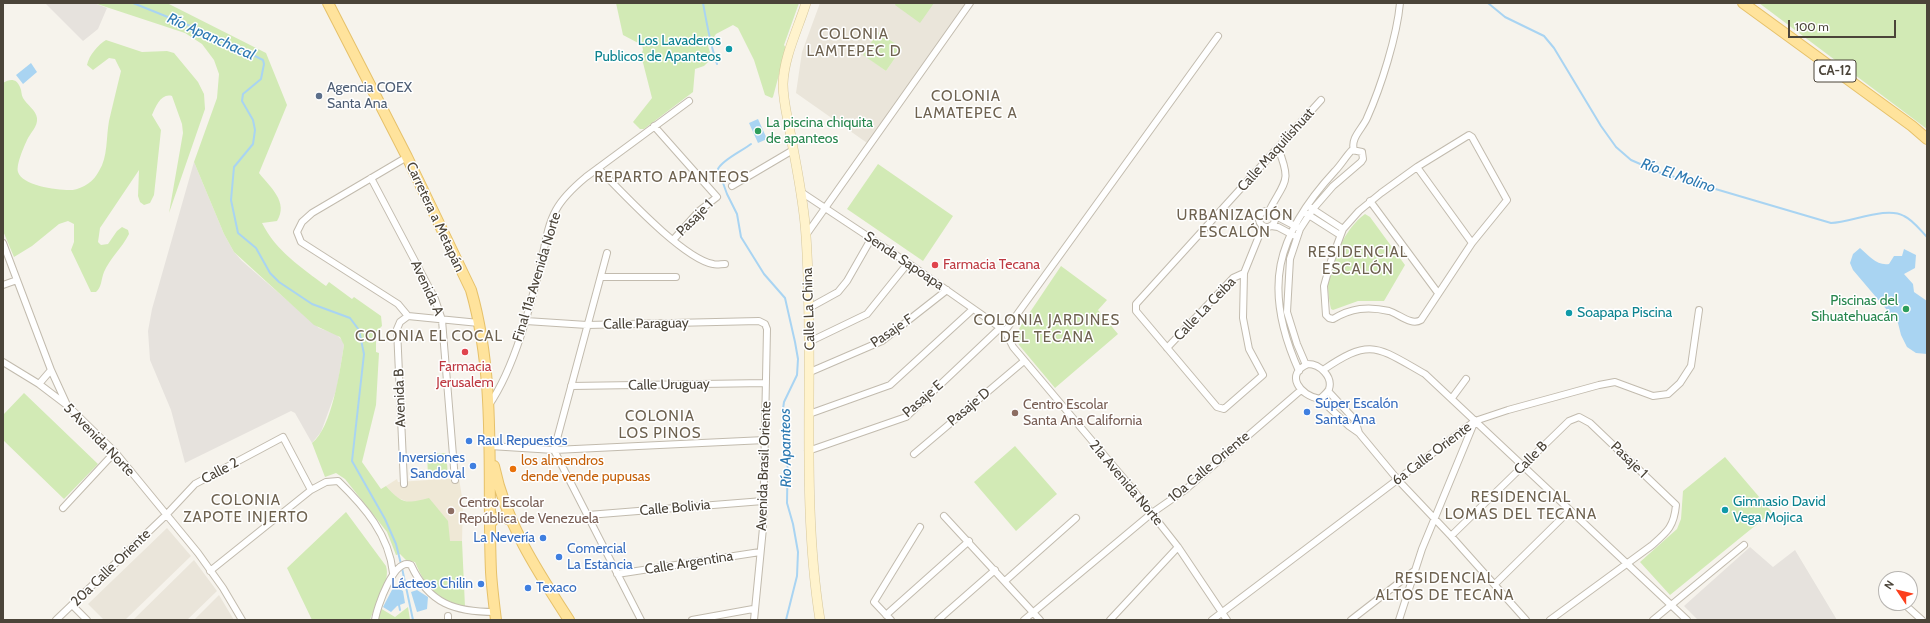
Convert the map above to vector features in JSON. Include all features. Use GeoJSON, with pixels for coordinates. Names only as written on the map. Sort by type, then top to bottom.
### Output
{"type":"FeatureCollection","features":[{"type":"Feature","properties":{"kind":"main road","name":"Carretera a Metapán"},"geometry":{"type":"LineString","coordinates":[[328,3],[407,157],[471,290],[479,324],[488,406],[490,446]]}},
{"type":"Feature","properties":{"kind":"main road","name":"Calle La China"},"geometry":{"type":"LineString","coordinates":[[806,3],[786,61],[783,83],[785,106],[802,192],[806,235],[811,341],[808,451],[816,596],[820,620]]}},
{"type":"Feature","properties":{"kind":"main road","name":"CA-12"},"geometry":{"type":"LineString","coordinates":[[1744,3],[1912,126],[1927,140]]}},
{"type":"Feature","properties":{"kind":"main road"},"geometry":{"type":"LineString","coordinates":[[490,446],[499,488],[510,520],[538,572],[569,620]]}},
{"type":"Feature","properties":{"kind":"main road"},"geometry":{"type":"LineString","coordinates":[[490,446],[491,573],[496,616]]}},
{"type":"Feature","properties":{"kind":"main road"},"geometry":{"type":"LineString","coordinates":[[490,524],[498,517],[503,517],[510,520]]}},
{"type":"Feature","properties":{"kind":"street"},"geometry":{"type":"LineString","coordinates":[[806,235],[970,3]]}},
{"type":"Feature","properties":{"kind":"street"},"geometry":{"type":"LineString","coordinates":[[1354,150],[1353,141],[1366,120],[1377,92],[1396,26],[1400,3]]}},
{"type":"Feature","properties":{"kind":"street","name":"Pasaje E"},"geometry":{"type":"LineString","coordinates":[[808,451],[906,417],[1003,329],[1218,36]]}},
{"type":"Feature","properties":{"kind":"street","name":"Calle Maquilishuat"},"geometry":{"type":"LineString","coordinates":[[1167,348],[1135,307],[1136,304],[1321,100]]}},
{"type":"Feature","properties":{"kind":"street","name":"Final 11a Avenida Norte"},"geometry":{"type":"LineString","coordinates":[[488,406],[499,388],[526,321],[553,216],[572,189],[586,177],[689,101]]}},
{"type":"Feature","properties":{"kind":"street","name":"Pasaje 1"},"geometry":{"type":"LineString","coordinates":[[654,126],[717,196],[699,211],[673,240]]}},
{"type":"Feature","properties":{"kind":"street"},"geometry":{"type":"LineString","coordinates":[[1469,135],[1472,137],[1507,200],[1472,243],[1421,320],[1417,322],[1390,311],[1365,309],[1346,311],[1333,319],[1329,318],[1326,315],[1324,286],[1340,235],[1358,210],[1370,201],[1417,167],[1469,135]]}},
{"type":"Feature","properties":{"kind":"street"},"geometry":{"type":"LineString","coordinates":[[1271,213],[1286,180],[1286,171],[1278,148]]}},
{"type":"Feature","properties":{"kind":"street"},"geometry":{"type":"LineString","coordinates":[[732,186],[793,150]]}},
{"type":"Feature","properties":{"kind":"street"},"geometry":{"type":"LineString","coordinates":[[1299,371],[1288,347],[1279,312],[1279,271],[1290,233],[1307,205],[1348,156],[1354,150],[1364,150],[1363,159],[1333,186],[1313,209],[1296,237],[1290,259],[1287,312],[1297,344],[1306,365]]}},
{"type":"Feature","properties":{"kind":"street"},"geometry":{"type":"LineString","coordinates":[[1348,156],[1350,162],[1357,164]]}},
{"type":"Feature","properties":{"kind":"street"},"geometry":{"type":"LineString","coordinates":[[407,157],[305,219],[299,226],[298,237],[301,242],[398,304],[408,316],[479,324]]}},
{"type":"Feature","properties":{"kind":"street"},"geometry":{"type":"LineString","coordinates":[[1417,167],[1472,243]]}},
{"type":"Feature","properties":{"kind":"street"},"geometry":{"type":"LineString","coordinates":[[598,168],[673,240],[700,260],[714,265],[725,264]]}},
{"type":"Feature","properties":{"kind":"street","name":"Avenida A"},"geometry":{"type":"LineString","coordinates":[[371,178],[435,299],[442,320],[455,480]]}},
{"type":"Feature","properties":{"kind":"street","name":"Senda Sapoapa"},"geometry":{"type":"LineString","coordinates":[[802,192],[1003,329]]}},
{"type":"Feature","properties":{"kind":"street"},"geometry":{"type":"LineString","coordinates":[[1370,201],[1438,293]]}},
{"type":"Feature","properties":{"kind":"street"},"geometry":{"type":"LineString","coordinates":[[1307,205],[1343,229]]}},
{"type":"Feature","properties":{"kind":"street"},"geometry":{"type":"LineString","coordinates":[[1167,348],[1220,409],[1224,409],[1263,375],[1250,348],[1243,318],[1244,274],[1263,226],[1259,218],[1263,212],[1271,213],[1300,229]]}},
{"type":"Feature","properties":{"kind":"street"},"geometry":{"type":"LineString","coordinates":[[1302,212],[1340,235]]}},
{"type":"Feature","properties":{"kind":"street"},"geometry":{"type":"LineString","coordinates":[[1271,213],[1275,221],[1271,226]]}},
{"type":"Feature","properties":{"kind":"street"},"geometry":{"type":"LineString","coordinates":[[1263,226],[1278,227],[1296,237]]}},
{"type":"Feature","properties":{"kind":"street"},"geometry":{"type":"LineString","coordinates":[[809,308],[838,292],[871,239]]}},
{"type":"Feature","properties":{"kind":"street"},"geometry":{"type":"LineString","coordinates":[[3,243],[51,370],[68,406]]}},
{"type":"Feature","properties":{"kind":"street"},"geometry":{"type":"LineString","coordinates":[[608,253],[587,325],[554,450],[641,620]]}},
{"type":"Feature","properties":{"kind":"street"},"geometry":{"type":"LineString","coordinates":[[811,341],[867,314],[908,263]]}},
{"type":"Feature","properties":{"kind":"street","name":"Calle La Ceiba"},"geometry":{"type":"LineString","coordinates":[[1167,348],[1233,278],[1244,274]]}},
{"type":"Feature","properties":{"kind":"street"},"geometry":{"type":"LineString","coordinates":[[601,277],[676,277]]}},
{"type":"Feature","properties":{"kind":"street"},"geometry":{"type":"LineString","coordinates":[[3,285],[17,280]]}},
{"type":"Feature","properties":{"kind":"street","name":"Pasaje F"},"geometry":{"type":"LineString","coordinates":[[810,372],[882,341],[947,290]]}},
{"type":"Feature","properties":{"kind":"street"},"geometry":{"type":"LineString","coordinates":[[809,414],[890,385],[973,309]]}},
{"type":"Feature","properties":{"kind":"street","name":"6a Calle Oriente"},"geometry":{"type":"LineString","coordinates":[[1212,620],[1475,421],[1516,408],[1615,382],[1653,396],[1668,394],[1680,383],[1691,366],[1699,310]]}},
{"type":"Feature","properties":{"kind":"street","name":"Avenida B"},"geometry":{"type":"LineString","coordinates":[[404,484],[397,329],[400,322],[408,316]]}},
{"type":"Feature","properties":{"kind":"street","name":"Calle Paraguay"},"geometry":{"type":"LineString","coordinates":[[526,321],[587,325],[759,321],[765,324]]}},
{"type":"Feature","properties":{"kind":"street","name":"Avenida Brasil Oriente"},"geometry":{"type":"LineString","coordinates":[[754,620],[753,608],[763,528],[767,329],[765,324]]}},
{"type":"Feature","properties":{"kind":"street","name":"21a Avenida Norte"},"geometry":{"type":"LineString","coordinates":[[1003,329],[1013,347],[1024,361],[1152,513],[1178,547],[1227,620]]}},
{"type":"Feature","properties":{"kind":"street"},"geometry":{"type":"LineString","coordinates":[[1323,370],[1345,355],[1363,348],[1372,348],[1391,354],[1425,374],[1452,398],[1627,566],[1687,620]]}},
{"type":"Feature","properties":{"kind":"street","name":"Pasaje D"},"geometry":{"type":"LineString","coordinates":[[914,454],[1024,361]]}},
{"type":"Feature","properties":{"kind":"street","name":"5 Avenida Norte"},"geometry":{"type":"LineString","coordinates":[[3,362],[39,384],[68,406],[115,452],[210,571],[242,620]]}},
{"type":"Feature","properties":{"kind":"street"},"geometry":{"type":"LineString","coordinates":[[1320,399],[1328,391],[1329,382],[1323,370],[1316,365],[1306,365],[1299,371],[1296,379],[1301,390],[1311,398],[1320,399],[1349,426],[1359,433],[1398,480],[1495,584],[1526,620]]}},
{"type":"Feature","properties":{"kind":"street"},"geometry":{"type":"LineString","coordinates":[[39,384],[51,370]]}},
{"type":"Feature","properties":{"kind":"street"},"geometry":{"type":"LineString","coordinates":[[1452,398],[1466,379]]}},
{"type":"Feature","properties":{"kind":"street","name":"Calle Uruguay"},"geometry":{"type":"LineString","coordinates":[[571,386],[766,383]]}},
{"type":"Feature","properties":{"kind":"street","name":"10a Calle Oriente"},"geometry":{"type":"LineString","coordinates":[[1024,620],[1152,513],[1185,490],[1301,390]]}},
{"type":"Feature","properties":{"kind":"street"},"geometry":{"type":"LineString","coordinates":[[1328,391],[1355,420],[1359,433]]}},
{"type":"Feature","properties":{"kind":"street","name":"Pasaje 1"},"geometry":{"type":"LineString","coordinates":[[1579,417],[1590,423],[1676,505],[1674,521],[1664,534],[1627,566]]}},
{"type":"Feature","properties":{"kind":"street","name":"Calle B"},"geometry":{"type":"LineString","coordinates":[[1451,536],[1569,421],[1579,417]]}},
{"type":"Feature","properties":{"kind":"street"},"geometry":{"type":"LineString","coordinates":[[1399,620],[1414,572],[1434,519],[1475,421]]}},
{"type":"Feature","properties":{"kind":"street","name":"Calle 2"},"geometry":{"type":"LineString","coordinates":[[166,515],[195,484],[283,437],[311,490]]}},
{"type":"Feature","properties":{"kind":"street"},"geometry":{"type":"LineString","coordinates":[[490,446],[554,450],[765,440]]}},
{"type":"Feature","properties":{"kind":"street"},"geometry":{"type":"LineString","coordinates":[[63,508],[115,452]]}},
{"type":"Feature","properties":{"kind":"street"},"geometry":{"type":"LineString","coordinates":[[210,571],[311,490],[326,482],[338,481],[364,506],[378,526],[392,559],[394,573]]}},
{"type":"Feature","properties":{"kind":"street","name":"Calle Bolivia"},"geometry":{"type":"LineString","coordinates":[[588,515],[763,501]]}},
{"type":"Feature","properties":{"kind":"street"},"geometry":{"type":"LineString","coordinates":[[1495,584],[1569,511]]}},
{"type":"Feature","properties":{"kind":"street","name":"20a Calle Oriente"},"geometry":{"type":"LineString","coordinates":[[56,620],[166,515]]}},
{"type":"Feature","properties":{"kind":"street"},"geometry":{"type":"LineString","coordinates":[[944,516],[969,541],[1040,620]]}},
{"type":"Feature","properties":{"kind":"street"},"geometry":{"type":"LineString","coordinates":[[1004,581],[1076,518]]}},
{"type":"Feature","properties":{"kind":"street"},"geometry":{"type":"LineString","coordinates":[[891,620],[874,602],[920,527]]}},
{"type":"Feature","properties":{"kind":"street"},"geometry":{"type":"LineString","coordinates":[[886,615],[969,541]]}},
{"type":"Feature","properties":{"kind":"street"},"geometry":{"type":"LineString","coordinates":[[1653,620],[1744,544]]}},
{"type":"Feature","properties":{"kind":"street"},"geometry":{"type":"LineString","coordinates":[[1110,620],[1178,547]]}},
{"type":"Feature","properties":{"kind":"street","name":"Calle Argentina"},"geometry":{"type":"LineString","coordinates":[[617,574],[760,552]]}},
{"type":"Feature","properties":{"kind":"street"},"geometry":{"type":"LineString","coordinates":[[375,620],[378,606],[394,573],[398,567],[410,564],[421,584],[436,598],[467,611],[496,616]]}},
{"type":"Feature","properties":{"kind":"street"},"geometry":{"type":"LineString","coordinates":[[1550,620],[1627,566]]}},
{"type":"Feature","properties":{"kind":"street"},"geometry":{"type":"LineString","coordinates":[[938,620],[995,570]]}},
{"type":"Feature","properties":{"kind":"street"},"geometry":{"type":"LineString","coordinates":[[1351,620],[1414,572]]}},
{"type":"Feature","properties":{"kind":"street"},"geometry":{"type":"LineString","coordinates":[[72,605],[87,620]]}},
{"type":"Feature","properties":{"kind":"street"},"geometry":{"type":"LineString","coordinates":[[692,620],[753,608]]}},
{"type":"Feature","properties":{"kind":"street"},"geometry":{"type":"LineString","coordinates":[[1912,611],[1922,620]]}},
{"type":"Feature","properties":{"kind":"shaded area"},"geometry":{"type":"Polygon","coordinates":[[[45,3],[94,3],[107,8],[98,29],[83,41],[45,3]]]}},
{"type":"Feature","properties":{"kind":"shaded area"},"geometry":{"type":"Polygon","coordinates":[[[820,3],[970,3],[870,145],[796,93],[802,52],[820,3]],[[878,32],[864,55],[886,71],[902,48],[878,32]]]}},
{"type":"Feature","properties":{"kind":"shaded area"},"geometry":{"type":"Polygon","coordinates":[[[194,162],[224,234],[234,252],[242,261],[319,328],[336,334],[343,341],[344,345],[337,388],[321,432],[312,443],[295,413],[291,411],[185,463],[171,410],[150,360],[148,331],[152,309],[194,162]]]}},
{"type":"Feature","properties":{"kind":"shaded area","name":"Centro Escolar República de Venezuela"},"geometry":{"type":"Polygon","coordinates":[[[459,478],[463,504],[462,541],[450,541],[410,503],[396,497],[386,486],[397,479],[398,482],[459,478]]]}},
{"type":"Feature","properties":{"kind":"shaded area"},"geometry":{"type":"Polygon","coordinates":[[[167,528],[191,556],[125,620],[104,620],[88,604],[167,528]]]}},
{"type":"Feature","properties":{"kind":"shaded area"},"geometry":{"type":"Polygon","coordinates":[[[1750,547],[1773,567],[1795,550],[1837,620],[1698,620],[1684,606],[1750,547]]]}},
{"type":"Feature","properties":{"kind":"shaded area"},"geometry":{"type":"Polygon","coordinates":[[[194,560],[217,591],[187,620],[133,620],[194,560]]]}},
{"type":"Feature","properties":{"kind":"shaded area"},"geometry":{"type":"Polygon","coordinates":[[[219,595],[234,620],[194,620],[219,595]]]}},
{"type":"Feature","properties":{"kind":"green space"},"geometry":{"type":"Polygon","coordinates":[[[94,3],[167,3],[266,53],[287,105],[259,173],[277,195],[281,207],[280,214],[277,221],[262,223],[275,242],[299,266],[326,286],[329,282],[352,299],[354,297],[381,316],[382,326],[376,332],[376,352],[379,353],[376,405],[362,462],[381,489],[386,486],[396,496],[410,502],[429,498],[448,521],[450,541],[462,541],[465,607],[447,600],[434,592],[424,579],[415,562],[407,561],[400,554],[396,555],[387,532],[345,479],[336,473],[325,477],[312,443],[319,436],[330,412],[344,345],[340,337],[314,325],[234,252],[224,234],[194,162],[217,98],[219,74],[214,60],[202,44],[185,33],[94,3]]]}},
{"type":"Feature","properties":{"kind":"green space"},"geometry":{"type":"Polygon","coordinates":[[[616,3],[799,3],[784,45],[786,48],[772,98],[765,95],[754,60],[738,28],[733,25],[716,34],[708,46],[712,58],[704,66],[695,69],[693,92],[644,129],[640,129],[633,122],[652,98],[641,55],[643,50],[642,45],[623,35],[616,3]]]}},
{"type":"Feature","properties":{"kind":"green space"},"geometry":{"type":"Polygon","coordinates":[[[896,3],[934,3],[920,23],[895,5],[896,3]]]}},
{"type":"Feature","properties":{"kind":"green space"},"geometry":{"type":"Polygon","coordinates":[[[1759,3],[1927,3],[1927,129],[1759,3]]]}},
{"type":"Feature","properties":{"kind":"green space"},"geometry":{"type":"Polygon","coordinates":[[[878,32],[902,48],[886,71],[863,55],[878,32]]]}},
{"type":"Feature","properties":{"kind":"green space"},"geometry":{"type":"Polygon","coordinates":[[[106,40],[142,52],[167,51],[174,53],[198,82],[204,94],[205,109],[169,213],[183,133],[182,124],[172,96],[165,96],[157,104],[152,115],[161,130],[154,195],[150,203],[144,205],[140,202],[138,196],[139,170],[100,228],[98,242],[101,245],[108,244],[117,231],[122,227],[128,230],[129,234],[107,267],[98,290],[96,292],[91,292],[71,250],[74,242],[74,224],[68,221],[59,224],[32,246],[14,257],[3,231],[3,83],[10,80],[17,82],[21,88],[23,98],[35,112],[37,118],[34,130],[27,140],[19,160],[18,172],[21,177],[42,187],[60,190],[73,190],[81,188],[88,184],[97,175],[104,160],[109,121],[121,71],[115,59],[109,58],[93,70],[87,65],[94,51],[106,40]]]}},
{"type":"Feature","properties":{"kind":"green space"},"geometry":{"type":"Polygon","coordinates":[[[878,164],[953,216],[923,261],[847,209],[878,164]]]}},
{"type":"Feature","properties":{"kind":"green space"},"geometry":{"type":"Polygon","coordinates":[[[1365,214],[1370,217],[1405,265],[1384,301],[1358,301],[1333,310],[1330,306],[1328,287],[1329,275],[1332,266],[1345,236],[1351,227],[1365,214]]]}},
{"type":"Feature","properties":{"kind":"green space"},"geometry":{"type":"Polygon","coordinates":[[[1061,266],[1107,300],[1098,310],[1118,334],[1055,388],[1019,345],[1016,336],[1020,327],[1061,266]]]}},
{"type":"Feature","properties":{"kind":"green space"},"geometry":{"type":"Polygon","coordinates":[[[24,393],[98,464],[64,499],[3,440],[3,415],[24,393]]]}},
{"type":"Feature","properties":{"kind":"green space"},"geometry":{"type":"Polygon","coordinates":[[[1015,446],[1057,494],[1016,531],[974,482],[1015,446]]]}},
{"type":"Feature","properties":{"kind":"green space"},"geometry":{"type":"Polygon","coordinates":[[[446,453],[448,475],[428,476],[427,454],[446,453]]]}},
{"type":"Feature","properties":{"kind":"green space"},"geometry":{"type":"Polygon","coordinates":[[[1725,457],[1772,512],[1670,595],[1640,562],[1677,529],[1681,519],[1683,491],[1725,457]]]}},
{"type":"Feature","properties":{"kind":"green space"},"geometry":{"type":"Polygon","coordinates":[[[346,512],[386,566],[386,579],[382,593],[370,620],[312,620],[287,568],[346,512]]]}},
{"type":"Feature","properties":{"kind":"green space"},"geometry":{"type":"Polygon","coordinates":[[[408,607],[410,620],[378,620],[380,608],[395,617],[408,607]]]}},
{"type":"Feature","properties":{"kind":"water"},"geometry":{"type":"Polygon","coordinates":[[[31,63],[37,72],[23,84],[16,75],[31,63]]]}},
{"type":"Feature","properties":{"kind":"water","name":"La piscina chiquita de apanteos"},"geometry":{"type":"Polygon","coordinates":[[[758,119],[767,139],[758,143],[749,123],[758,119]]]}},
{"type":"Feature","properties":{"kind":"water","name":"Piscinas del Sihuatehuacán"},"geometry":{"type":"Polygon","coordinates":[[[1860,248],[1873,260],[1885,264],[1889,264],[1894,256],[1902,256],[1904,249],[1916,255],[1915,268],[1904,274],[1913,284],[1914,292],[1927,301],[1927,354],[1916,353],[1907,347],[1901,335],[1898,323],[1853,270],[1850,263],[1853,254],[1860,248]]]}},
{"type":"Feature","properties":{"kind":"water"},"geometry":{"type":"Polygon","coordinates":[[[394,586],[403,591],[405,603],[397,606],[391,612],[383,607],[394,586]]]}},
{"type":"Feature","properties":{"kind":"water"},"geometry":{"type":"Polygon","coordinates":[[[417,590],[428,597],[427,609],[417,612],[411,592],[417,590]]]}},
{"type":"Feature","properties":{"kind":"waterway"},"geometry":{"type":"LineString","coordinates":[[133,3],[210,34],[263,60],[264,64],[261,79],[243,94],[242,101],[253,120],[255,130],[253,144],[234,167],[231,200],[238,233],[256,248],[270,273],[279,282],[312,304],[350,318],[359,330],[364,354],[352,461],[385,519],[396,544],[401,564]]}},
{"type":"Feature","properties":{"kind":"waterway","name":"Río Apanteos"},"geometry":{"type":"LineString","coordinates":[[703,3],[717,64]]}},
{"type":"Feature","properties":{"kind":"waterway","name":"Río El Molino"},"geometry":{"type":"LineString","coordinates":[[1488,3],[1505,17],[1544,36],[1554,48],[1601,126],[1616,147],[1631,160],[1661,173],[1831,223],[1869,215],[1897,213],[1910,220],[1927,237]]}},
{"type":"Feature","properties":{"kind":"waterway","name":"Río Apanteos"},"geometry":{"type":"LineString","coordinates":[[751,144],[724,162],[718,169],[727,194],[737,214],[741,237],[764,274],[785,298],[798,359],[797,375],[784,402],[783,409],[788,442],[787,503],[793,524],[798,552],[797,576],[786,620]]}},
{"type":"Feature","properties":{"kind":"waterway","name":"Río Apanchacal"},"geometry":{"type":"LineString","coordinates":[[402,568],[413,620]]}},
{"type":"Feature","properties":{"kind":"waterway"},"geometry":{"type":"LineString","coordinates":[[399,605],[400,610]]}},
{"type":"Feature","properties":{"kind":"place","name":"Los Lavaderos Publicos de Apanteos"},"geometry":{"type":"Point","coordinates":[729,49]}},
{"type":"Feature","properties":{"kind":"place","name":"Agencia COEX Santa Ana"},"geometry":{"type":"Point","coordinates":[319,96]}},
{"type":"Feature","properties":{"kind":"place","name":"La piscina chiquita de apanteos"},"geometry":{"type":"Point","coordinates":[758,131]}},
{"type":"Feature","properties":{"kind":"place","name":"Farmacia Tecana"},"geometry":{"type":"Point","coordinates":[935,265]}},
{"type":"Feature","properties":{"kind":"place","name":"Piscinas del Sihuatehuacán"},"geometry":{"type":"Point","coordinates":[1906,309]}},
{"type":"Feature","properties":{"kind":"place","name":"Soapapa Piscina"},"geometry":{"type":"Point","coordinates":[1569,313]}},
{"type":"Feature","properties":{"kind":"place","name":"Farmacia Jerusalem"},"geometry":{"type":"Point","coordinates":[465,352]}},
{"type":"Feature","properties":{"kind":"place","name":"Súper Escalón Santa Ana"},"geometry":{"type":"Point","coordinates":[1307,412]}},
{"type":"Feature","properties":{"kind":"place","name":"Centro Escolar Santa Ana California"},"geometry":{"type":"Point","coordinates":[1015,413]}},
{"type":"Feature","properties":{"kind":"place","name":"Raul Repuestos"},"geometry":{"type":"Point","coordinates":[469,441]}},
{"type":"Feature","properties":{"kind":"place","name":"Inversiones Sandoval"},"geometry":{"type":"Point","coordinates":[473,466]}},
{"type":"Feature","properties":{"kind":"place","name":"los almendros dende vende pupusas"},"geometry":{"type":"Point","coordinates":[513,469]}},
{"type":"Feature","properties":{"kind":"place","name":"Gimnasio David Vega Mojica"},"geometry":{"type":"Point","coordinates":[1725,510]}},
{"type":"Feature","properties":{"kind":"place","name":"Centro Escolar República de Venezuela"},"geometry":{"type":"Point","coordinates":[451,511]}},
{"type":"Feature","properties":{"kind":"place","name":"La Nevería"},"geometry":{"type":"Point","coordinates":[543,538]}},
{"type":"Feature","properties":{"kind":"place","name":"Comercial La Estancia"},"geometry":{"type":"Point","coordinates":[559,557]}},
{"type":"Feature","properties":{"kind":"place","name":"Lácteos Chilin"},"geometry":{"type":"Point","coordinates":[481,584]}},
{"type":"Feature","properties":{"kind":"place","name":"Texaco"},"geometry":{"type":"Point","coordinates":[528,588]}},
{"type":"Feature","properties":{"kind":"district","name":"COLONIA LAMTEPEC D"},"geometry":{"type":"Point","coordinates":[854,44]}},
{"type":"Feature","properties":{"kind":"district","name":"COLONIA LAMATEPEC A"},"geometry":{"type":"Point","coordinates":[966,106]}},
{"type":"Feature","properties":{"kind":"district","name":"REPARTO APANTEOS"},"geometry":{"type":"Point","coordinates":[672,178]}},
{"type":"Feature","properties":{"kind":"district","name":"URBANIZACIÓN ESCALÓN"},"geometry":{"type":"Point","coordinates":[1235,224]}},
{"type":"Feature","properties":{"kind":"district","name":"RESIDENCIAL ESCALÓN"},"geometry":{"type":"Point","coordinates":[1358,262]}},
{"type":"Feature","properties":{"kind":"district","name":"COLONIA JARDINES DEL TECANA"},"geometry":{"type":"Point","coordinates":[1047,330]}},
{"type":"Feature","properties":{"kind":"district","name":"COLONIA EL COCAL"},"geometry":{"type":"Point","coordinates":[429,337]}},
{"type":"Feature","properties":{"kind":"district","name":"COLONIA LOS PINOS"},"geometry":{"type":"Point","coordinates":[660,426]}},
{"type":"Feature","properties":{"kind":"district","name":"RESIDENCIAL LOMAS DEL TECANA"},"geometry":{"type":"Point","coordinates":[1521,506]}},
{"type":"Feature","properties":{"kind":"district","name":"COLONIA ZAPOTE INJERTO"},"geometry":{"type":"Point","coordinates":[246,510]}},
{"type":"Feature","properties":{"kind":"district","name":"RESIDENCIAL ALTOS DE TECANA"},"geometry":{"type":"Point","coordinates":[1445,588]}}]}
